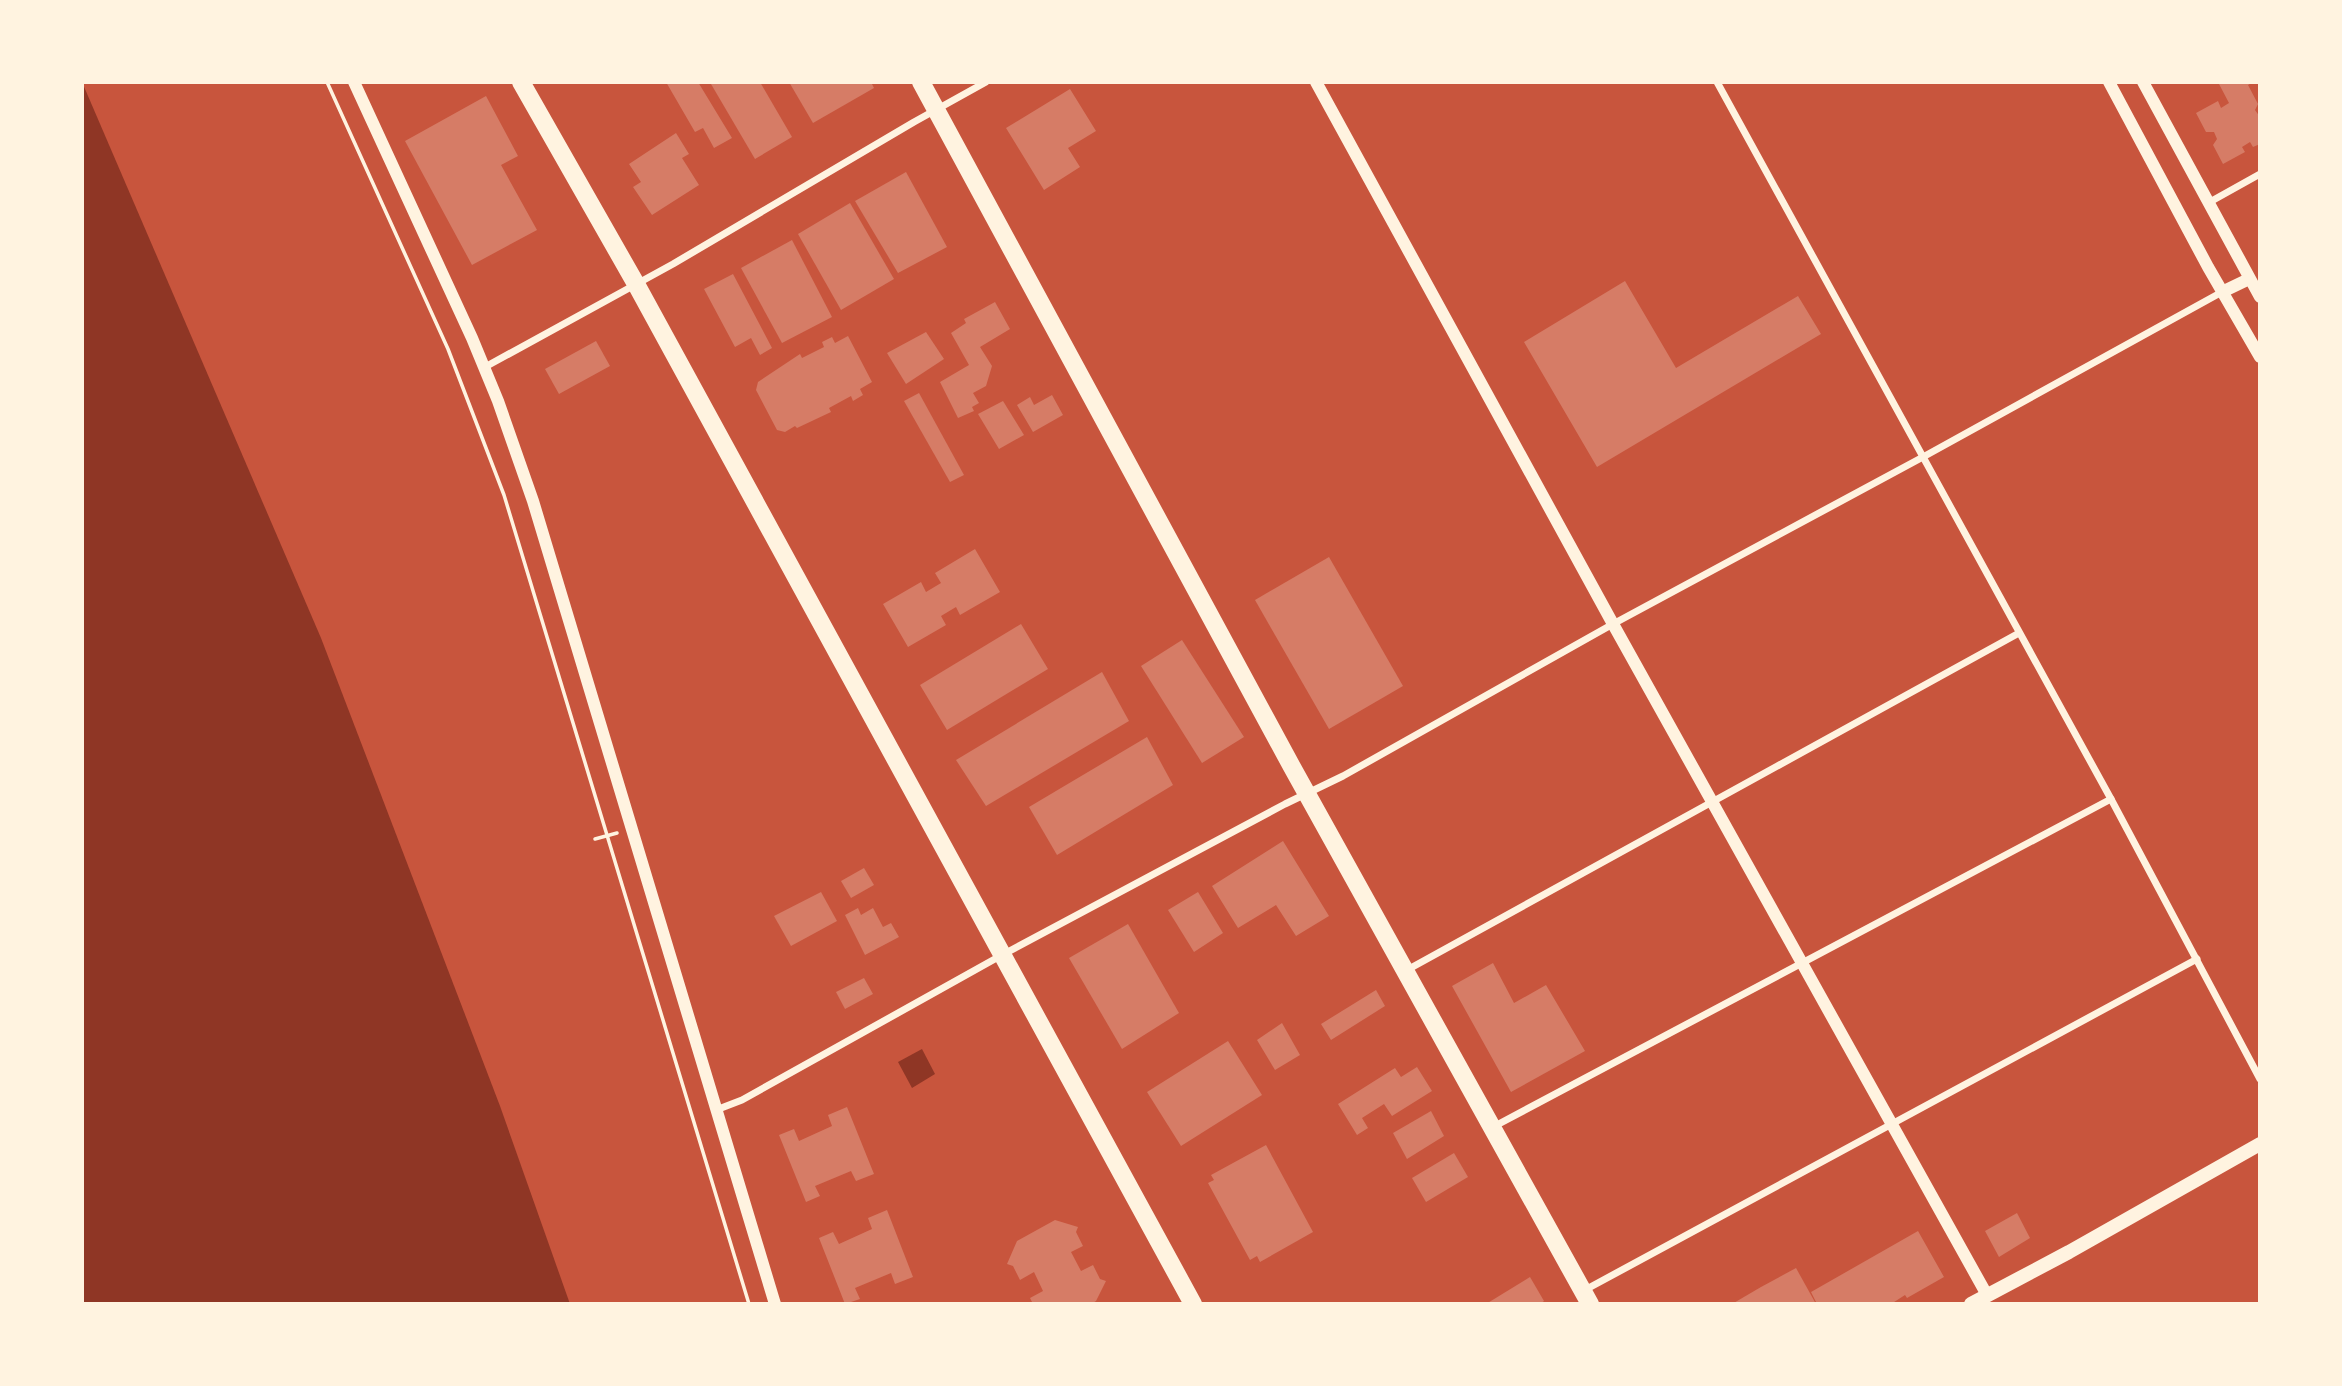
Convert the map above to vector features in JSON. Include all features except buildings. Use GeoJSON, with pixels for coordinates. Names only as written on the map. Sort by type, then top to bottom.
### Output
{"type":"FeatureCollection","features":[{"type":"Feature","properties":{"kind":"main road"},"geometry":{"type":"LineString","coordinates":[[521,82],[636,284],[1193,1304]]}},
{"type":"Feature","properties":{"kind":"main road"},"geometry":{"type":"LineString","coordinates":[[921,82],[1307,794],[1586,1297]]}},
{"type":"Feature","properties":{"kind":"main road"},"geometry":{"type":"LineString","coordinates":[[1971,1304],[1989,1299],[2260,1144]]}},
{"type":"Feature","properties":{"kind":"street"},"geometry":{"type":"LineString","coordinates":[[354,82],[485,368],[533,501],[775,1304]]}},
{"type":"Feature","properties":{"kind":"street"},"geometry":{"type":"LineString","coordinates":[[485,368],[673,264],[986,82]]}},
{"type":"Feature","properties":{"kind":"street"},"geometry":{"type":"LineString","coordinates":[[1316,82],[1613,624],[1989,1299]]}},
{"type":"Feature","properties":{"kind":"street"},"geometry":{"type":"LineString","coordinates":[[1717,82],[2111,799],[2260,1079]]}},
{"type":"Feature","properties":{"kind":"street"},"geometry":{"type":"LineString","coordinates":[[2109,82],[2260,357]]}},
{"type":"Feature","properties":{"kind":"street"},"geometry":{"type":"LineString","coordinates":[[2143,82],[2260,297]]}},
{"type":"Feature","properties":{"kind":"street"},"geometry":{"type":"LineString","coordinates":[[2208,203],[2260,174]]}},
{"type":"Feature","properties":{"kind":"street"},"geometry":{"type":"LineString","coordinates":[[716,1111],[742,1100],[1002,955],[1307,794],[2249,278]]}},
{"type":"Feature","properties":{"kind":"street"},"geometry":{"type":"LineString","coordinates":[[1406,971],[2019,633]]}},
{"type":"Feature","properties":{"kind":"street"},"geometry":{"type":"LineString","coordinates":[[1493,1127],[2111,799]]}},
{"type":"Feature","properties":{"kind":"street"},"geometry":{"type":"LineString","coordinates":[[1586,1297],[1892,1125],[2197,959]]}},
{"type":"Feature","properties":{"kind":"path"},"geometry":{"type":"LineString","coordinates":[[327,82],[448,349],[504,495],[748,1304]]}},
{"type":"Feature","properties":{"kind":"path"},"geometry":{"type":"LineString","coordinates":[[595,839],[631,829]]}},
{"type":"Feature","properties":{"kind":"shaded area"},"geometry":{"type":"Polygon","coordinates":[[[82,82],[321,638],[500,1106],[570,1304],[82,1304],[82,82]]]}},
{"type":"Feature","properties":{"kind":"shaded area"},"geometry":{"type":"Polygon","coordinates":[[[922,1049],[935,1074],[912,1088],[898,1062],[922,1049]]]}}]}
